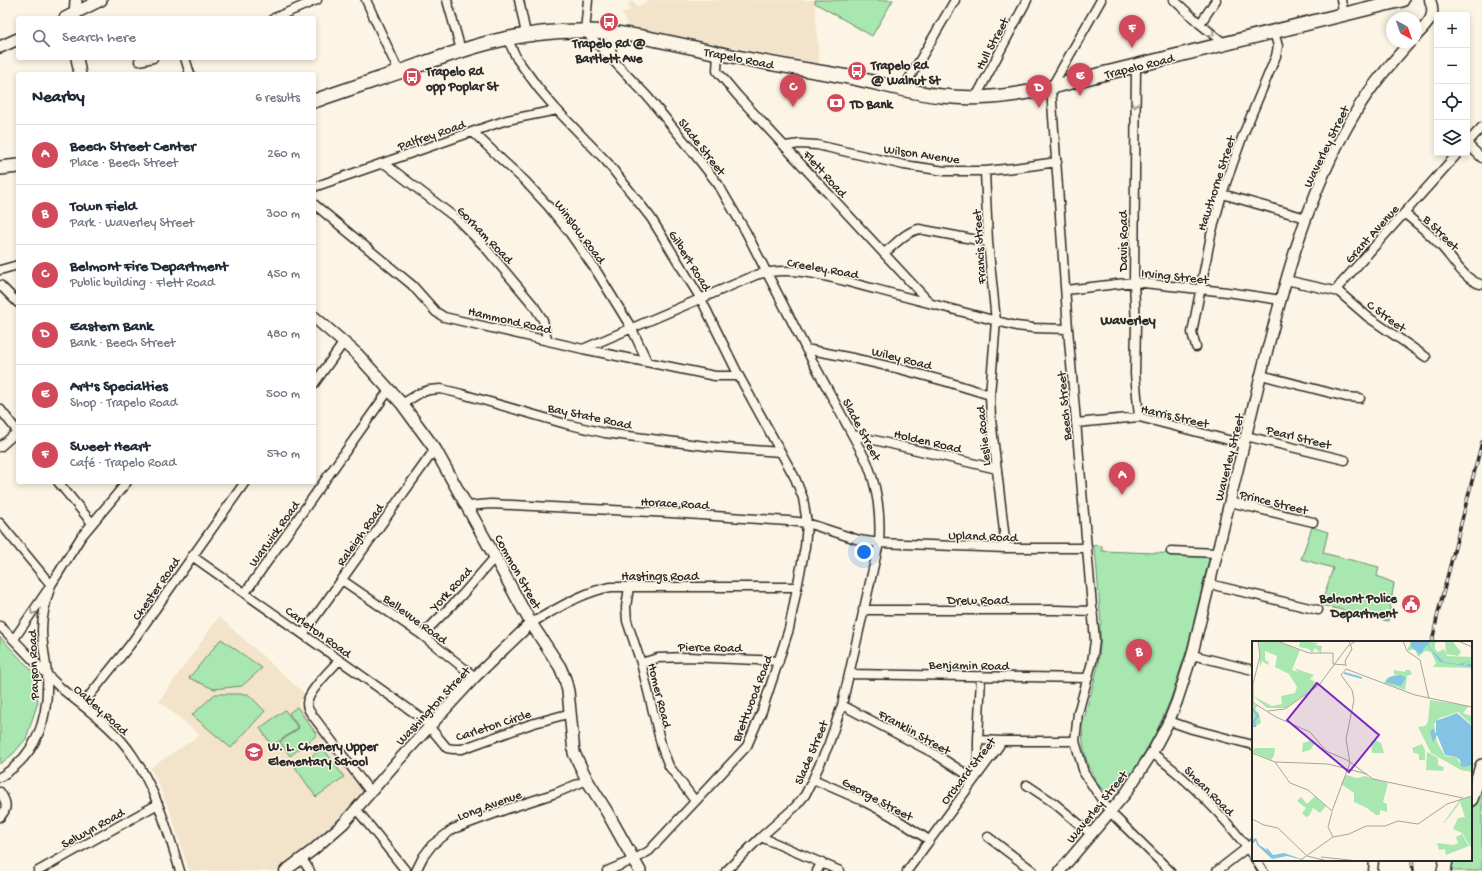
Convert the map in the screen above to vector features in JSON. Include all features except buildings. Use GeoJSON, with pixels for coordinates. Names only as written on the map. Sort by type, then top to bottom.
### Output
{"type":"FeatureCollection","features":[{"type":"Feature","properties":{"kind":"main road"},"geometry":{"type":"LineString","coordinates":[[76,0],[76,15]]}},
{"type":"Feature","properties":{"kind":"main road"},"geometry":{"type":"LineString","coordinates":[[76,15],[101,0]]}},
{"type":"Feature","properties":{"kind":"main road","name":"Trapelo Road"},"geometry":{"type":"LineString","coordinates":[[316,100],[461,50],[526,34],[585,30],[623,34],[944,97],[1014,95],[1051,88],[1402,0]]}},
{"type":"Feature","properties":{"kind":"main road"},"geometry":{"type":"LineString","coordinates":[[610,55],[608,47],[618,36],[623,34]]}},
{"type":"Feature","properties":{"kind":"main road"},"geometry":{"type":"LineString","coordinates":[[0,47],[16,40]]}},
{"type":"Feature","properties":{"kind":"main road"},"geometry":{"type":"LineString","coordinates":[[77,60],[80,72]]}},
{"type":"Feature","properties":{"kind":"main road"},"geometry":{"type":"LineString","coordinates":[[0,160],[16,158]]}},
{"type":"Feature","properties":{"kind":"main road"},"geometry":{"type":"LineString","coordinates":[[0,168],[16,166]]}},
{"type":"Feature","properties":{"kind":"main road","name":"Common Street"},"geometry":{"type":"LineString","coordinates":[[316,319],[357,354],[402,404],[435,449],[531,624],[560,667],[565,679],[572,713],[574,753],[587,780],[640,871]]}},
{"type":"Feature","properties":{"kind":"main road"},"geometry":{"type":"LineString","coordinates":[[1472,796],[1482,766]]}},
{"type":"Feature","properties":{"kind":"main road"},"geometry":{"type":"LineString","coordinates":[[1444,871],[1446,861]]}},
{"type":"Feature","properties":{"kind":"street"},"geometry":{"type":"LineString","coordinates":[[279,16],[317,0]]}},
{"type":"Feature","properties":{"kind":"street"},"geometry":{"type":"LineString","coordinates":[[366,0],[399,72]]}},
{"type":"Feature","properties":{"kind":"street"},"geometry":{"type":"LineString","coordinates":[[447,0],[461,50]]}},
{"type":"Feature","properties":{"kind":"street"},"geometry":{"type":"LineString","coordinates":[[519,0],[526,34]]}},
{"type":"Feature","properties":{"kind":"street"},"geometry":{"type":"LineString","coordinates":[[585,30],[588,0]]}},
{"type":"Feature","properties":{"kind":"street"},"geometry":{"type":"LineString","coordinates":[[903,89],[955,0]]}},
{"type":"Feature","properties":{"kind":"street","name":"Hull Street"},"geometry":{"type":"LineString","coordinates":[[976,97],[1027,0]]}},
{"type":"Feature","properties":{"kind":"street"},"geometry":{"type":"LineString","coordinates":[[1051,88],[1101,0]]}},
{"type":"Feature","properties":{"kind":"street"},"geometry":{"type":"LineString","coordinates":[[1174,0],[1225,44]]}},
{"type":"Feature","properties":{"kind":"street"},"geometry":{"type":"LineString","coordinates":[[1200,24],[1216,0]]}},
{"type":"Feature","properties":{"kind":"street"},"geometry":{"type":"LineString","coordinates":[[1341,0],[1344,15]]}},
{"type":"Feature","properties":{"kind":"street"},"geometry":{"type":"LineString","coordinates":[[1422,29],[1432,17],[1434,12],[1430,0]]}},
{"type":"Feature","properties":{"kind":"street","name":"Slade Street"},"geometry":{"type":"LineString","coordinates":[[585,30],[610,55],[661,112],[718,184],[746,232],[806,349],[868,462],[874,478],[880,521],[879,543],[850,674],[842,705],[828,746],[805,795],[795,807],[726,871]]}},
{"type":"Feature","properties":{"kind":"street","name":"Hawthorne Street"},"geometry":{"type":"LineString","coordinates":[[1196,347],[1192,333],[1211,235],[1222,194],[1243,135],[1276,56],[1278,46],[1274,32]]}},
{"type":"Feature","properties":{"kind":"street","name":"Gilbert Road"},"geometry":{"type":"LineString","coordinates":[[507,38],[517,59],[539,89],[607,162],[651,218],[701,299],[739,376],[795,478],[803,498],[807,523]]}},
{"type":"Feature","properties":{"kind":"street","name":"Waverley Street"},"geometry":{"type":"LineString","coordinates":[[1060,871],[1126,793],[1152,754],[1169,720],[1181,690],[1192,655],[1261,375],[1286,280],[1306,218],[1326,170],[1354,114],[1379,78],[1405,48]]}},
{"type":"Feature","properties":{"kind":"street","name":"Flett Road"},"geometry":{"type":"LineString","coordinates":[[718,53],[717,71],[930,304]]}},
{"type":"Feature","properties":{"kind":"street"},"geometry":{"type":"LineString","coordinates":[[139,61],[144,60]]}},
{"type":"Feature","properties":{"kind":"street"},"geometry":{"type":"LineString","coordinates":[[186,60],[189,72]]}},
{"type":"Feature","properties":{"kind":"street","name":"Davis Road"},"geometry":{"type":"LineString","coordinates":[[1136,66],[1134,282],[1136,325],[1135,374],[1139,417]]}},
{"type":"Feature","properties":{"kind":"street","name":"Beech Street"},"geometry":{"type":"LineString","coordinates":[[1051,88],[1068,329],[1095,641],[1092,662],[1078,713],[1075,740],[1084,773],[1110,812],[1170,871]]}},
{"type":"Feature","properties":{"kind":"street","name":"Palfrey Road"},"geometry":{"type":"LineString","coordinates":[[316,186],[507,120],[557,110]]}},
{"type":"Feature","properties":{"kind":"street"},"geometry":{"type":"LineString","coordinates":[[1470,141],[1482,127]]}},
{"type":"Feature","properties":{"kind":"street","name":"Winslow Road"},"geometry":{"type":"LineString","coordinates":[[473,132],[525,181],[569,232],[597,272],[632,329],[647,361]]}},
{"type":"Feature","properties":{"kind":"street","name":"Wilson Avenue"},"geometry":{"type":"LineString","coordinates":[[785,146],[800,144],[817,145],[904,165],[945,171],[986,171],[1057,162]]}},
{"type":"Feature","properties":{"kind":"street"},"geometry":{"type":"LineString","coordinates":[[1470,147],[1482,158]]}},
{"type":"Feature","properties":{"kind":"street","name":"Grant Avenue"},"geometry":{"type":"LineString","coordinates":[[1336,291],[1344,280],[1455,156]]}},
{"type":"Feature","properties":{"kind":"street","name":"Gorham Road"},"geometry":{"type":"LineString","coordinates":[[384,163],[457,219],[484,246],[534,306],[543,320],[547,339]]}},
{"type":"Feature","properties":{"kind":"street","name":"Francis Street"},"geometry":{"type":"LineString","coordinates":[[986,171],[988,242],[996,321]]}},
{"type":"Feature","properties":{"kind":"street"},"geometry":{"type":"LineString","coordinates":[[1222,194],[1306,218]]}},
{"type":"Feature","properties":{"kind":"street","name":"Hammond Road"},"geometry":{"type":"LineString","coordinates":[[316,206],[412,285],[436,312],[444,317],[547,339],[583,349],[715,376],[739,376]]}},
{"type":"Feature","properties":{"kind":"street","name":"B Street"},"geometry":{"type":"LineString","coordinates":[[1404,213],[1440,244],[1474,282],[1480,284]]}},
{"type":"Feature","properties":{"kind":"street"},"geometry":{"type":"LineString","coordinates":[[884,254],[904,236],[914,230],[919,229],[988,242]]}},
{"type":"Feature","properties":{"kind":"street"},"geometry":{"type":"LineString","coordinates":[[0,270],[16,266]]}},
{"type":"Feature","properties":{"kind":"street","name":"Creeley Road"},"geometry":{"type":"LineString","coordinates":[[583,349],[767,272],[781,271],[801,272],[840,280],[1016,326],[1068,329]]}},
{"type":"Feature","properties":{"kind":"street"},"geometry":{"type":"LineString","coordinates":[[1286,280],[1336,291]]}},
{"type":"Feature","properties":{"kind":"street","name":"Irving Street"},"geometry":{"type":"LineString","coordinates":[[1066,290],[1134,282],[1227,292],[1281,300]]}},
{"type":"Feature","properties":{"kind":"street"},"geometry":{"type":"LineString","coordinates":[[0,284],[16,301]]}},
{"type":"Feature","properties":{"kind":"street","name":"C Street"},"geometry":{"type":"LineString","coordinates":[[1336,291],[1368,317],[1426,357]]}},
{"type":"Feature","properties":{"kind":"street","name":"Leslie Road"},"geometry":{"type":"LineString","coordinates":[[996,321],[990,395],[993,440],[1006,548]]}},
{"type":"Feature","properties":{"kind":"street"},"geometry":{"type":"LineString","coordinates":[[316,381],[344,342]]}},
{"type":"Feature","properties":{"kind":"street","name":"Wiley Road"},"geometry":{"type":"LineString","coordinates":[[806,349],[857,358],[940,379],[990,395]]}},
{"type":"Feature","properties":{"kind":"street"},"geometry":{"type":"LineString","coordinates":[[1261,375],[1346,397],[1360,398]]}},
{"type":"Feature","properties":{"kind":"street","name":"Bay State Road"},"geometry":{"type":"LineString","coordinates":[[402,404],[420,393],[429,390],[441,389],[566,424],[605,433],[714,447],[780,452]]}},
{"type":"Feature","properties":{"kind":"street","name":"Warwick Road"},"geometry":{"type":"LineString","coordinates":[[245,593],[338,464],[389,390]]}},
{"type":"Feature","properties":{"kind":"street"},"geometry":{"type":"LineString","coordinates":[[0,409],[16,429]]}},
{"type":"Feature","properties":{"kind":"street","name":"Harris Street"},"geometry":{"type":"LineString","coordinates":[[1076,423],[1139,417],[1245,440]]}},
{"type":"Feature","properties":{"kind":"street"},"geometry":{"type":"LineString","coordinates":[[0,447],[16,433]]}},
{"type":"Feature","properties":{"kind":"street","name":"Holden Road"},"geometry":{"type":"LineString","coordinates":[[853,435],[997,469]]}},
{"type":"Feature","properties":{"kind":"street","name":"Pearl Street"},"geometry":{"type":"LineString","coordinates":[[1245,440],[1345,460]]}},
{"type":"Feature","properties":{"kind":"street","name":"Raleigh Road"},"geometry":{"type":"LineString","coordinates":[[303,634],[435,449]]}},
{"type":"Feature","properties":{"kind":"street"},"geometry":{"type":"LineString","coordinates":[[60,484],[92,523]]}},
{"type":"Feature","properties":{"kind":"street","name":"Payson Road"},"geometry":{"type":"LineString","coordinates":[[14,639],[51,585],[72,550],[92,523],[125,484]]}},
{"type":"Feature","properties":{"kind":"street","name":"Chester Road"},"geometry":{"type":"LineString","coordinates":[[82,705],[130,645],[244,484]]}},
{"type":"Feature","properties":{"kind":"street","name":"Prince Street"},"geometry":{"type":"LineString","coordinates":[[1230,502],[1313,522]]}},
{"type":"Feature","properties":{"kind":"street","name":"Horace Road"},"geometry":{"type":"LineString","coordinates":[[466,506],[490,504],[671,513],[807,523],[860,540],[879,543]]}},
{"type":"Feature","properties":{"kind":"street"},"geometry":{"type":"LineString","coordinates":[[0,523],[51,585]]}},
{"type":"Feature","properties":{"kind":"street","name":"Brettwood Road"},"geometry":{"type":"LineString","coordinates":[[607,871],[633,860],[649,851],[747,746],[762,711],[789,629],[805,547],[807,523]]}},
{"type":"Feature","properties":{"kind":"street","name":"Upland Road"},"geometry":{"type":"LineString","coordinates":[[879,543],[1006,548],[1087,548]]}},
{"type":"Feature","properties":{"kind":"street"},"geometry":{"type":"LineString","coordinates":[[1171,551],[1217,553]]}},
{"type":"Feature","properties":{"kind":"street","name":"Carleton Road"},"geometry":{"type":"LineString","coordinates":[[192,556],[423,719],[430,728]]}},
{"type":"Feature","properties":{"kind":"street","name":"York Road"},"geometry":{"type":"LineString","coordinates":[[422,635],[462,595],[495,557]]}},
{"type":"Feature","properties":{"kind":"street","name":"Bellevue Road"},"geometry":{"type":"LineString","coordinates":[[342,580],[422,635],[476,677]]}},
{"type":"Feature","properties":{"kind":"street"},"geometry":{"type":"LineString","coordinates":[[1209,584],[1318,610]]}},
{"type":"Feature","properties":{"kind":"street","name":"Payson Road"},"geometry":{"type":"LineString","coordinates":[[0,777],[24,757],[34,744],[45,715],[47,694],[42,628],[44,610],[51,585]]}},
{"type":"Feature","properties":{"kind":"street","name":"Hastings Road"},"geometry":{"type":"LineString","coordinates":[[531,624],[578,597],[611,587],[797,587]]}},
{"type":"Feature","properties":{"kind":"street","name":"Homer Road"},"geometry":{"type":"LineString","coordinates":[[629,587],[626,607],[628,621],[641,663],[662,748],[669,766],[695,801]]}},
{"type":"Feature","properties":{"kind":"street","name":"Drew Road"},"geometry":{"type":"LineString","coordinates":[[863,610],[1093,611]]}},
{"type":"Feature","properties":{"kind":"street","name":"Washington Street"},"geometry":{"type":"LineString","coordinates":[[285,871],[302,859],[357,810],[396,763],[476,677],[531,624]]}},
{"type":"Feature","properties":{"kind":"street","name":"Oakley Road"},"geometry":{"type":"LineString","coordinates":[[0,626],[46,673],[110,729],[133,755],[158,804],[180,871]]}},
{"type":"Feature","properties":{"kind":"street"},"geometry":{"type":"LineString","coordinates":[[1192,655],[1252,670]]}},
{"type":"Feature","properties":{"kind":"street","name":"Pierce Road"},"geometry":{"type":"LineString","coordinates":[[641,663],[658,658],[688,657],[779,661]]}},
{"type":"Feature","properties":{"kind":"street"},"geometry":{"type":"LineString","coordinates":[[339,660],[311,694],[307,702],[308,707],[310,712],[371,793]]}},
{"type":"Feature","properties":{"kind":"street","name":"Benjamin Road"},"geometry":{"type":"LineString","coordinates":[[850,674],[1088,678]]}},
{"type":"Feature","properties":{"kind":"street"},"geometry":{"type":"LineString","coordinates":[[974,779],[978,756],[981,676]]}},
{"type":"Feature","properties":{"kind":"street","name":"Franklin Street"},"geometry":{"type":"LineString","coordinates":[[842,705],[935,754],[974,779]]}},
{"type":"Feature","properties":{"kind":"street","name":"Carleton Circle"},"geometry":{"type":"LineString","coordinates":[[430,728],[447,748],[453,750],[462,749],[531,724],[572,713]]}},
{"type":"Feature","properties":{"kind":"street"},"geometry":{"type":"LineString","coordinates":[[1169,720],[1186,727],[1252,745]]}},
{"type":"Feature","properties":{"kind":"street"},"geometry":{"type":"LineString","coordinates":[[978,740],[1001,741]]}},
{"type":"Feature","properties":{"kind":"street","name":"Orchard Street"},"geometry":{"type":"LineString","coordinates":[[907,871],[999,746],[1001,741],[1075,740]]}},
{"type":"Feature","properties":{"kind":"street","name":"Shean Road"},"geometry":{"type":"LineString","coordinates":[[1152,754],[1165,763],[1202,798],[1241,839],[1250,845]]}},
{"type":"Feature","properties":{"kind":"street","name":"George Street"},"geometry":{"type":"LineString","coordinates":[[813,779],[863,801],[890,815],[929,840]]}},
{"type":"Feature","properties":{"kind":"street","name":"Long Avenue"},"geometry":{"type":"LineString","coordinates":[[416,871],[423,857],[432,845],[453,829],[556,793],[587,780]]}},
{"type":"Feature","properties":{"kind":"street"},"geometry":{"type":"LineString","coordinates":[[1027,785],[1054,803],[1091,834]]}},
{"type":"Feature","properties":{"kind":"street"},"geometry":{"type":"LineString","coordinates":[[0,792],[6,804],[5,811],[0,817]]}},
{"type":"Feature","properties":{"kind":"street","name":"Selwyn Road"},"geometry":{"type":"LineString","coordinates":[[38,871],[158,804]]}},
{"type":"Feature","properties":{"kind":"street"},"geometry":{"type":"LineString","coordinates":[[357,810],[406,871]]}},
{"type":"Feature","properties":{"kind":"street"},"geometry":{"type":"LineString","coordinates":[[761,837],[840,871]]}},
{"type":"Feature","properties":{"kind":"street"},"geometry":{"type":"LineString","coordinates":[[988,837],[1033,871]]}},
{"type":"Feature","properties":{"kind":"street"},"geometry":{"type":"LineString","coordinates":[[1218,871],[1250,845]]}},
{"type":"Feature","properties":{"kind":"street"},"geometry":{"type":"LineString","coordinates":[[302,859],[310,871]]}},
{"type":"Feature","properties":{"kind":"street"},"geometry":{"type":"LineString","coordinates":[[1257,861],[1263,871]]}},
{"type":"Feature","properties":{"kind":"street"},"geometry":{"type":"LineString","coordinates":[[1373,871],[1374,861]]}},
{"type":"Feature","properties":{"kind":"street"},"geometry":{"type":"LineString","coordinates":[[817,871],[822,862]]}},
{"type":"Feature","properties":{"kind":"shaded area"},"geometry":{"type":"Polygon","coordinates":[[[649,0],[815,0],[819,64],[628,26],[622,13],[630,10],[627,4],[633,1],[637,7],[649,0]]]}},
{"type":"Feature","properties":{"kind":"shaded area","name":"W. L. Chenery Upper Elementary School"},"geometry":{"type":"Polygon","coordinates":[[[219,617],[305,694],[298,704],[362,789],[362,795],[359,800],[314,846],[278,871],[189,871],[171,814],[150,768],[200,735],[159,701],[219,617]]]}},
{"type":"Feature","properties":{"kind":"green space"},"geometry":{"type":"Polygon","coordinates":[[[815,0],[893,0],[872,36],[815,3],[815,0]]]}},
{"type":"Feature","properties":{"kind":"green space"},"geometry":{"type":"Polygon","coordinates":[[[1312,527],[1328,532],[1323,553],[1379,567],[1377,576],[1394,583],[1388,621],[1321,605],[1333,568],[1301,559],[1312,527]]]}},
{"type":"Feature","properties":{"kind":"green space"},"geometry":{"type":"Polygon","coordinates":[[[1093,545],[1102,546],[1102,551],[1210,555],[1187,649],[1170,701],[1156,733],[1131,775],[1118,790],[1112,792],[1107,792],[1098,785],[1086,759],[1083,743],[1082,727],[1098,666],[1100,646],[1101,624],[1096,559],[1093,545]]]}},
{"type":"Feature","properties":{"kind":"green space"},"geometry":{"type":"Polygon","coordinates":[[[0,637],[34,673],[38,702],[26,739],[13,754],[0,764],[0,637]]]}},
{"type":"Feature","properties":{"kind":"green space"},"geometry":{"type":"Polygon","coordinates":[[[221,639],[262,668],[242,686],[214,689],[189,678],[221,639]]]}},
{"type":"Feature","properties":{"kind":"green space"},"geometry":{"type":"Polygon","coordinates":[[[215,694],[248,694],[265,711],[231,748],[192,715],[215,694]]]}},
{"type":"Feature","properties":{"kind":"green space"},"geometry":{"type":"Polygon","coordinates":[[[297,707],[317,735],[290,756],[280,742],[299,728],[289,713],[297,707]]]}},
{"type":"Feature","properties":{"kind":"green space"},"geometry":{"type":"Polygon","coordinates":[[[285,710],[298,728],[272,746],[260,728],[285,710]]]}},
{"type":"Feature","properties":{"kind":"green space"},"geometry":{"type":"Polygon","coordinates":[[[323,748],[344,777],[316,797],[295,767],[323,748]]]}},
{"type":"Feature","properties":{"kind":"green space"},"geometry":{"type":"Polygon","coordinates":[[[1482,784],[1482,869],[1472,871],[1449,871],[1451,861],[1472,861],[1472,809],[1482,784]]]}},
{"type":"Feature","properties":{"kind":"railway"},"geometry":{"type":"LineString","coordinates":[[1432,641],[1482,442]]}},
{"type":"Feature","properties":{"kind":"railway"},"geometry":{"type":"LineString","coordinates":[[1412,861],[1413,871]]}},
{"type":"Feature","properties":{"kind":"place","name":"Trapelo Rd @ Bartlett Ave"},"geometry":{"type":"Point","coordinates":[609,22]}},
{"type":"Feature","properties":{"kind":"place","name":"Sweet Heart"},"geometry":{"type":"Point","coordinates":[1132,48]}},
{"type":"Feature","properties":{"kind":"place","name":"Trapelo Rd @ Walnut St"},"geometry":{"type":"Point","coordinates":[857,71]}},
{"type":"Feature","properties":{"kind":"place","name":"Trapelo Rd opp Poplar St"},"geometry":{"type":"Point","coordinates":[412,77]}},
{"type":"Feature","properties":{"kind":"place","name":"Art's Specialties"},"geometry":{"type":"Point","coordinates":[1080,96]}},
{"type":"Feature","properties":{"kind":"place","name":"TD Bank"},"geometry":{"type":"Point","coordinates":[836,103]}},
{"type":"Feature","properties":{"kind":"place","name":"Belmont Fire Department"},"geometry":{"type":"Point","coordinates":[793,107]}},
{"type":"Feature","properties":{"kind":"place","name":"Eastern Bank"},"geometry":{"type":"Point","coordinates":[1039,108]}},
{"type":"Feature","properties":{"kind":"place","name":"Beech Street Center"},"geometry":{"type":"Point","coordinates":[1122,495]}},
{"type":"Feature","properties":{"kind":"place","name":"Belmont Police Department"},"geometry":{"type":"Point","coordinates":[1411,604]}},
{"type":"Feature","properties":{"kind":"place","name":"Town Field"},"geometry":{"type":"Point","coordinates":[1139,672]}},
{"type":"Feature","properties":{"kind":"place","name":"W. L. Chenery Upper Elementary School"},"geometry":{"type":"Point","coordinates":[254,752]}},
{"type":"Feature","properties":{"kind":"district","name":"Waverley"},"geometry":{"type":"Point","coordinates":[1128,319]}}]}
